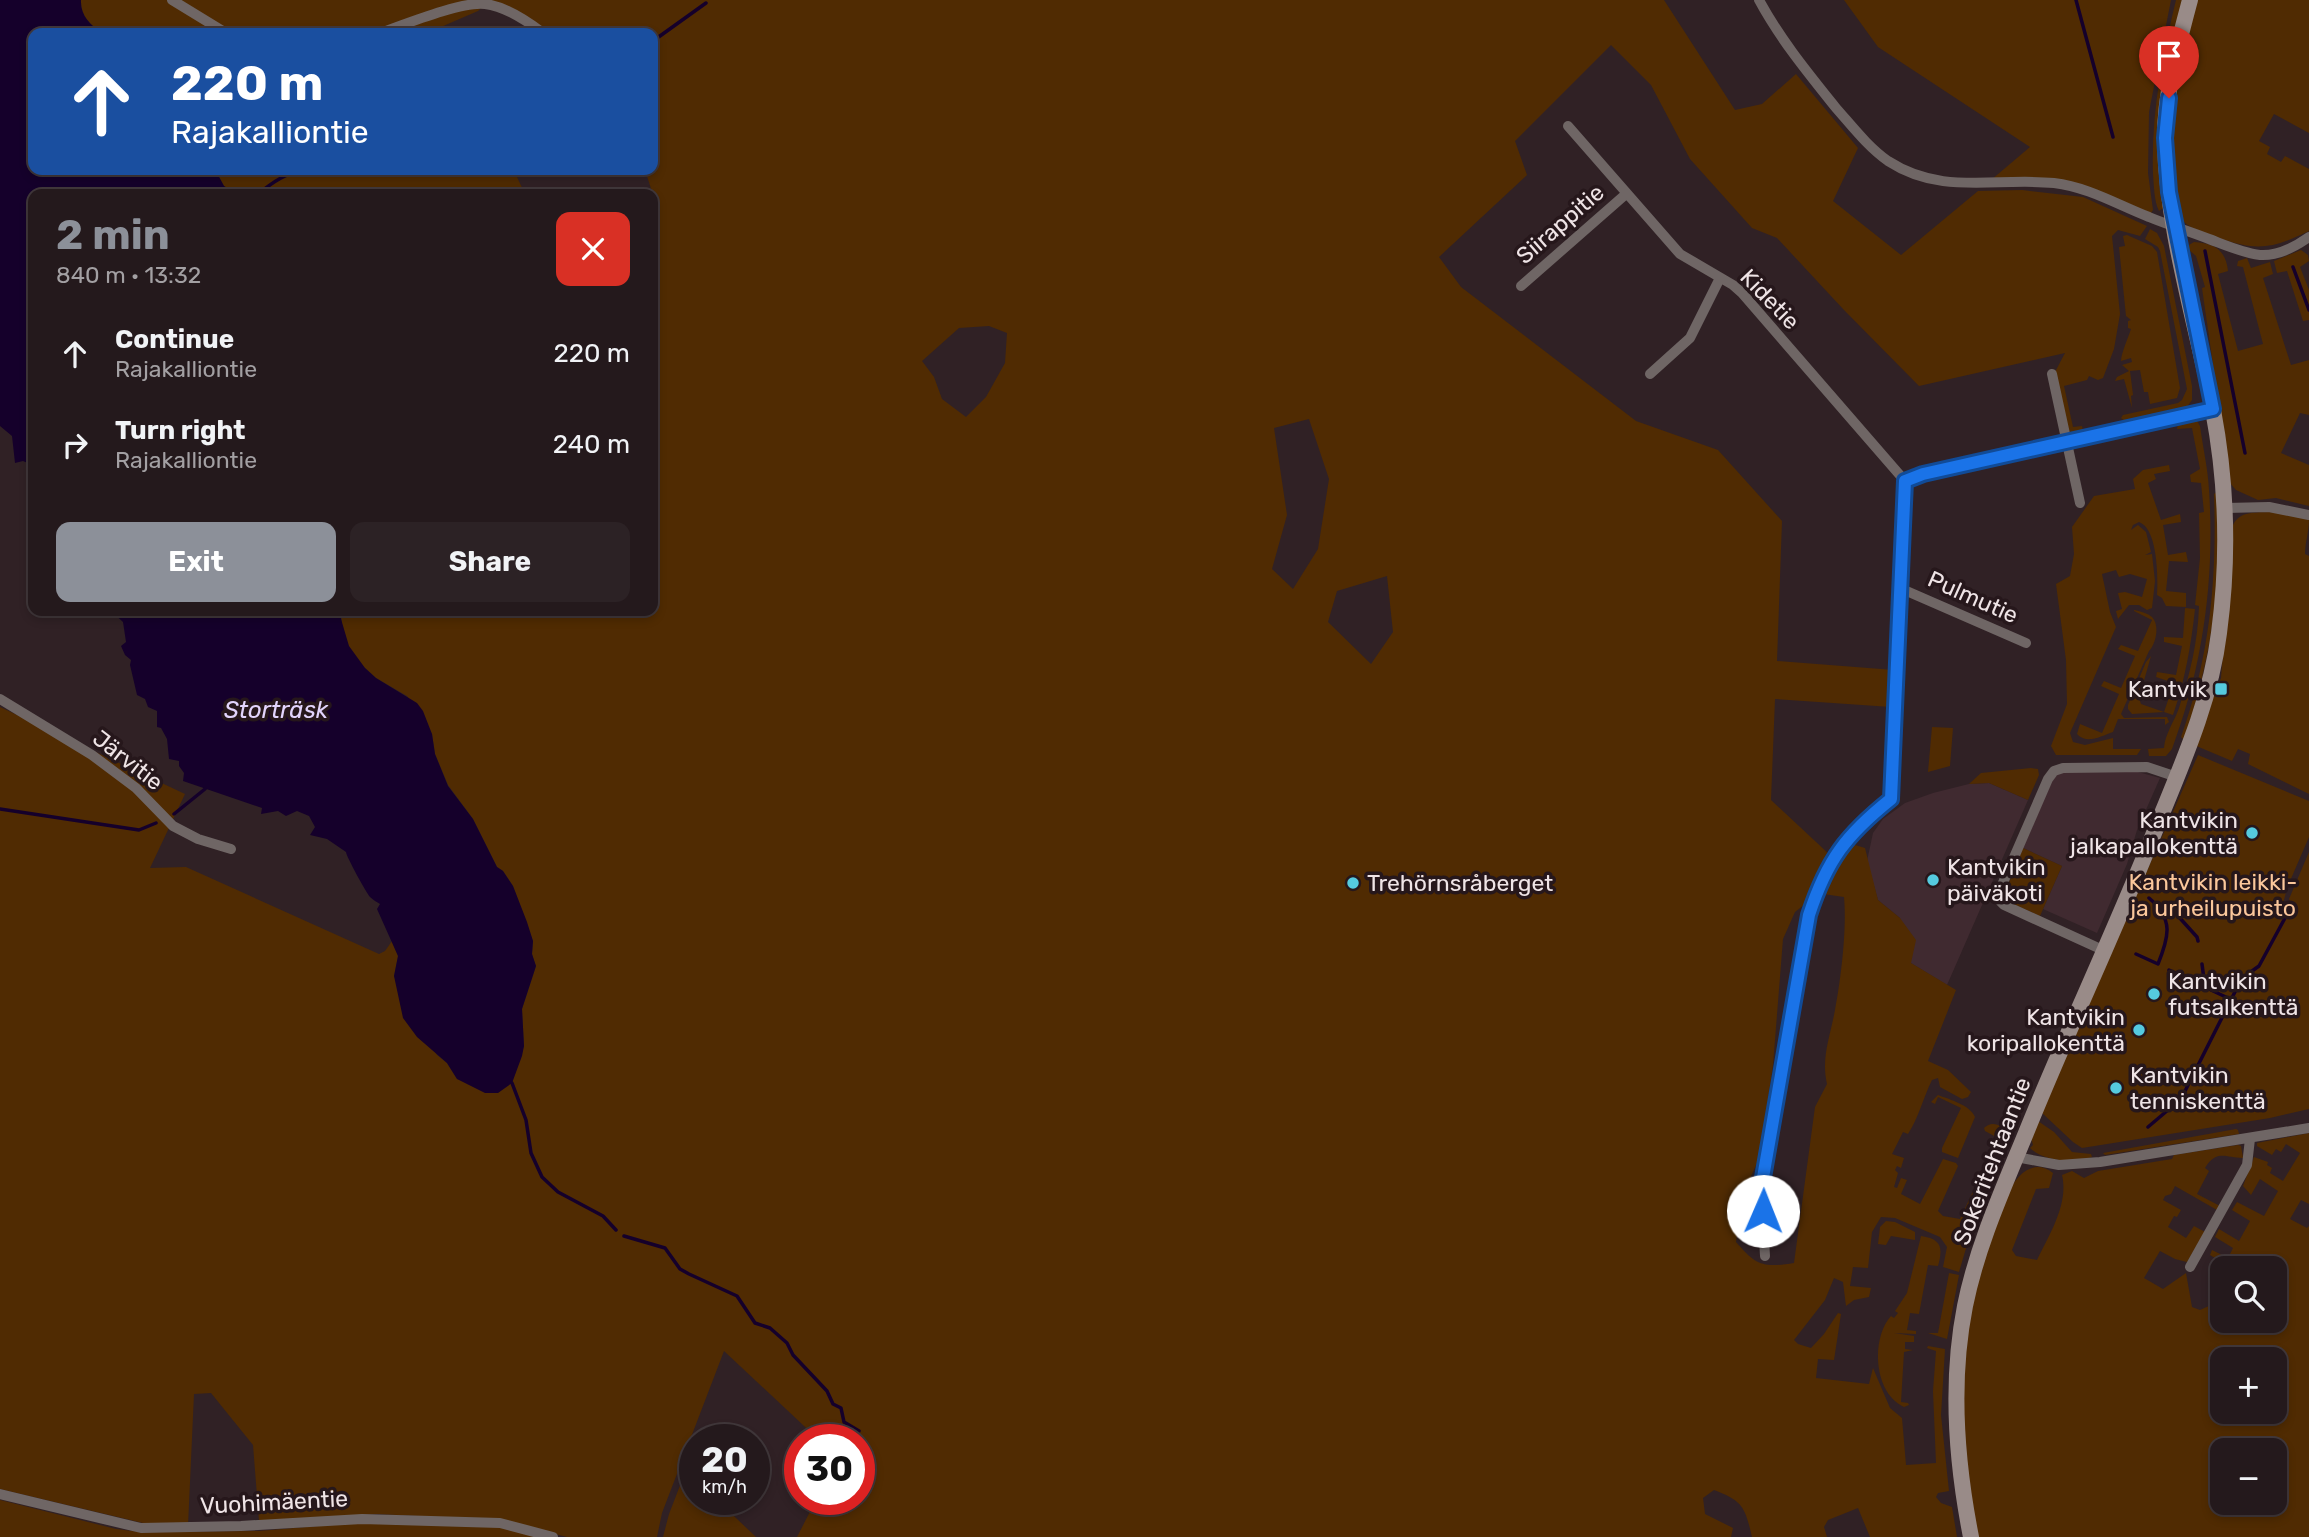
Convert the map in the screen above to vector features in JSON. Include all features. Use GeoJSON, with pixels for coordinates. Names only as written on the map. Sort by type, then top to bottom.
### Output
{"type":"FeatureCollection","features":[{"type":"Feature","properties":{"kind":"street"},"geometry":{"type":"LineString","coordinates":[[172,0],[218,28]]}},
{"type":"Feature","properties":{"kind":"street"},"geometry":{"type":"LineString","coordinates":[[1759,0],[1772,25],[1811,78],[1869,145],[1888,161],[1909,172],[1950,183],[2039,183],[2068,186],[2095,194],[2175,227],[2259,255],[2275,253],[2297,245],[2309,237]]}},
{"type":"Feature","properties":{"kind":"street","name":"Sokeritehtaantie"},"geometry":{"type":"LineString","coordinates":[[1971,1537],[1963,1498],[1956,1423],[1956,1370],[1965,1306],[1983,1238],[2177,777],[2206,696],[2219,637],[2226,563],[2226,508],[2213,409],[2169,192],[2165,138],[2169,98],[2190,0]]}},
{"type":"Feature","properties":{"kind":"street"},"geometry":{"type":"LineString","coordinates":[[395,28],[477,2],[500,8],[534,28]]}},
{"type":"Feature","properties":{"kind":"street","name":"Kidetie"},"geometry":{"type":"LineString","coordinates":[[1568,126],[1679,254],[1742,293],[1905,481]]}},
{"type":"Feature","properties":{"kind":"street","name":"Siirappitie"},"geometry":{"type":"LineString","coordinates":[[1521,286],[1626,194]]}},
{"type":"Feature","properties":{"kind":"street"},"geometry":{"type":"LineString","coordinates":[[1650,374],[1690,338],[1720,278]]}},
{"type":"Feature","properties":{"kind":"street"},"geometry":{"type":"LineString","coordinates":[[2052,374],[2080,503]]}},
{"type":"Feature","properties":{"kind":"street"},"geometry":{"type":"LineString","coordinates":[[1765,1256],[1761,1189],[1809,915],[1819,882],[1834,858],[1864,821],[1891,799],[1905,481],[1923,474],[2213,409]]}},
{"type":"Feature","properties":{"kind":"street"},"geometry":{"type":"LineString","coordinates":[[2226,508],[2269,507],[2309,515]]}},
{"type":"Feature","properties":{"kind":"street","name":"Pulmutie"},"geometry":{"type":"LineString","coordinates":[[1902,589],[2026,643]]}},
{"type":"Feature","properties":{"kind":"street","name":"Järvitie"},"geometry":{"type":"LineString","coordinates":[[0,699],[92,755],[136,788],[173,826],[198,839],[231,849]]}},
{"type":"Feature","properties":{"kind":"street"},"geometry":{"type":"LineString","coordinates":[[2105,951],[2004,905],[1999,900],[1999,893],[2048,779],[2054,771],[2063,768],[2147,767],[2177,777]]}},
{"type":"Feature","properties":{"kind":"street"},"geometry":{"type":"LineString","coordinates":[[2016,1157],[2059,1165],[2100,1162],[2309,1128]]}},
{"type":"Feature","properties":{"kind":"street"},"geometry":{"type":"LineString","coordinates":[[2190,1267],[2247,1165],[2250,1139]]}},
{"type":"Feature","properties":{"kind":"street","name":"Vuohimäentie"},"geometry":{"type":"LineString","coordinates":[[0,1494],[141,1528],[241,1526],[362,1518],[500,1523],[553,1537]]}},
{"type":"Feature","properties":{"kind":"shaded area"},"geometry":{"type":"Polygon","coordinates":[[[2064,772],[2138,772],[2160,778],[2097,933],[2043,909],[2062,866],[2023,848],[2052,781],[2064,772]]]}},
{"type":"Feature","properties":{"kind":"shaded area","name":"Kantvikin päiväkoti"},"geometry":{"type":"Polygon","coordinates":[[[1989,783],[2028,800],[1947,985],[1911,963],[1900,918],[1878,900],[1867,861],[1873,833],[1883,819],[1905,803],[1969,784],[1989,783]]]}},
{"type":"Feature","properties":{"kind":"green space"},"geometry":{"type":"Polygon","coordinates":[[[81,0],[1664,0],[1735,110],[1762,104],[1796,74],[1858,148],[1833,201],[1901,255],[1978,191],[2022,190],[2083,197],[2147,226],[2140,236],[2118,230],[2112,236],[2120,314],[2114,349],[2103,378],[2098,380],[2089,376],[2087,380],[2064,386],[2073,427],[2082,426],[2083,431],[2069,431],[2055,372],[2065,353],[1919,386],[1777,238],[1752,228],[1690,159],[1651,85],[1611,45],[1515,141],[1527,175],[1439,257],[1461,287],[1636,421],[1718,450],[1782,521],[1777,661],[1894,670],[1891,707],[1775,699],[1771,800],[1830,855],[1818,876],[1809,901],[1795,912],[1783,939],[1773,1065],[1760,1156],[1741,1199],[1736,1242],[1760,1263],[1794,1263],[1815,1107],[1827,1084],[1826,1056],[1843,954],[1844,897],[1823,894],[1844,855],[1855,845],[1865,848],[1878,900],[1900,918],[1916,940],[1911,963],[1956,990],[1928,1061],[1948,1070],[1971,1092],[1968,1097],[1962,1099],[1940,1087],[1938,1078],[1932,1080],[1912,1128],[1908,1134],[1903,1132],[1892,1154],[1904,1158],[1901,1168],[1897,1166],[1895,1170],[1898,1173],[1894,1187],[1897,1188],[1901,1178],[1907,1180],[1901,1194],[1920,1204],[1943,1159],[1956,1163],[1958,1166],[1938,1211],[1943,1216],[1960,1219],[1998,1138],[1984,1128],[1994,1124],[2011,1132],[1975,1218],[1959,1272],[1943,1267],[1947,1247],[1940,1237],[1895,1218],[1881,1217],[1872,1232],[1868,1268],[1853,1267],[1850,1286],[1871,1288],[1869,1297],[1854,1300],[1846,1306],[1843,1282],[1834,1278],[1825,1300],[1794,1340],[1811,1348],[1838,1313],[1841,1314],[1834,1360],[1818,1359],[1816,1378],[1869,1384],[1873,1368],[1890,1408],[1902,1418],[1906,1465],[1936,1463],[1933,1391],[1936,1351],[1927,1348],[1945,1349],[1941,1415],[1949,1491],[1938,1493],[1936,1497],[1941,1503],[1952,1507],[1957,1537],[1870,1537],[1858,1508],[1828,1520],[1824,1527],[1827,1537],[1752,1537],[1741,1506],[1714,1490],[1703,1498],[1705,1514],[1733,1528],[1731,1537],[797,1537],[808,1515],[875,1515],[875,1424],[802,1424],[724,1351],[696,1424],[679,1424],[679,1469],[662,1513],[657,1537],[567,1537],[500,1520],[377,1514],[259,1521],[253,1445],[211,1393],[194,1394],[188,1526],[143,1523],[0,1489],[0,707],[185,794],[150,868],[186,867],[379,954],[385,951],[392,941],[398,956],[394,976],[437,1055],[447,1063],[457,1079],[512,1083],[524,1046],[522,1009],[536,966],[532,954],[533,941],[513,886],[497,867],[473,819],[448,785],[435,754],[432,734],[407,696],[376,678],[344,649],[341,616],[658,616],[658,189],[651,189],[647,175],[658,175],[658,28],[526,28],[529,25],[485,4],[478,11],[439,28],[95,28],[87,19],[81,0]],[[989,326],[959,328],[922,361],[934,377],[942,399],[966,417],[986,397],[1005,363],[1007,333],[989,326]],[[1309,419],[1274,428],[1287,515],[1272,569],[1293,589],[1318,549],[1329,479],[1309,419]],[[1387,576],[1337,591],[1328,622],[1371,664],[1393,632],[1387,576]]]}},
{"type":"Feature","properties":{"kind":"green space"},"geometry":{"type":"Polygon","coordinates":[[[1844,0],[2171,0],[2149,112],[2148,173],[2153,210],[2151,213],[2082,185],[1991,180],[2030,147],[1878,47],[1844,0]]]}},
{"type":"Feature","properties":{"kind":"green space"},"geometry":{"type":"Polygon","coordinates":[[[2176,0],[2184,0],[2163,208],[2159,211],[2153,174],[2154,130],[2162,65],[2176,0]]]}},
{"type":"Feature","properties":{"kind":"green space"},"geometry":{"type":"Polygon","coordinates":[[[2195,0],[2309,0],[2309,133],[2274,114],[2259,141],[2270,147],[2267,154],[2281,162],[2285,156],[2309,169],[2309,231],[2286,241],[2267,246],[2235,243],[2199,231],[2180,217],[2172,167],[2173,119],[2195,0]]]}},
{"type":"Feature","properties":{"kind":"green space"},"geometry":{"type":"Polygon","coordinates":[[[218,175],[518,175],[523,189],[229,189],[218,175]]]}},
{"type":"Feature","properties":{"kind":"green space"},"geometry":{"type":"Polygon","coordinates":[[[2150,229],[2157,233],[2164,246],[2192,386],[2192,400],[2186,408],[2125,421],[2121,418],[2123,415],[2178,403],[2187,389],[2160,251],[2145,239],[2150,229]]]}},
{"type":"Feature","properties":{"kind":"green space"},"geometry":{"type":"Polygon","coordinates":[[[2127,235],[2152,246],[2157,252],[2180,388],[2177,398],[2150,404],[2148,392],[2144,392],[2140,370],[2130,371],[2132,408],[2124,379],[2115,381],[2129,371],[2122,365],[2132,362],[2131,358],[2121,361],[2131,329],[2128,328],[2128,321],[2131,320],[2126,316],[2119,247],[2125,246],[2123,236],[2127,235]]]}},
{"type":"Feature","properties":{"kind":"green space"},"geometry":{"type":"Polygon","coordinates":[[[2194,242],[2213,246],[2225,258],[2228,271],[2218,274],[2238,351],[2263,344],[2243,267],[2237,266],[2238,261],[2247,258],[2251,268],[2270,262],[2273,274],[2263,278],[2291,365],[2309,360],[2309,415],[2300,413],[2281,453],[2309,465],[2309,506],[2276,498],[2258,500],[2236,490],[2230,483],[2202,288],[2205,287],[2196,256],[2188,249],[2194,242]]]}},
{"type":"Feature","properties":{"kind":"green space"},"geometry":{"type":"Polygon","coordinates":[[[2301,250],[2308,255],[2309,261],[2300,267],[2309,290],[2309,320],[2303,321],[2287,271],[2277,273],[2274,261],[2301,250]]]}},
{"type":"Feature","properties":{"kind":"green space"},"geometry":{"type":"Polygon","coordinates":[[[2196,419],[2200,426],[2209,490],[2210,556],[2204,622],[2192,686],[2172,749],[2166,756],[2149,756],[2148,749],[2164,748],[2187,683],[2197,632],[2199,606],[2195,605],[2200,558],[2199,513],[2204,512],[2201,483],[2191,482],[2190,475],[2200,469],[2192,428],[2177,429],[2178,424],[2196,419]]]}},
{"type":"Feature","properties":{"kind":"green space"},"geometry":{"type":"Polygon","coordinates":[[[2169,465],[2170,471],[2154,474],[2156,479],[2148,483],[2161,520],[2180,514],[2181,522],[2163,525],[2168,555],[2186,552],[2188,562],[2169,561],[2166,591],[2186,593],[2186,607],[2166,606],[2157,595],[2157,566],[2150,534],[2139,522],[2133,525],[2131,530],[2138,525],[2146,532],[2151,552],[2145,555],[2152,554],[2155,581],[2152,608],[2147,610],[2139,605],[2129,605],[2118,619],[2116,611],[2122,609],[2118,593],[2125,592],[2142,597],[2147,579],[2130,574],[2119,577],[2116,570],[2102,574],[2116,627],[2070,733],[2073,742],[2085,745],[2113,738],[2113,749],[2141,749],[2137,755],[2056,755],[2051,746],[2067,704],[2066,660],[2056,584],[2070,576],[2074,554],[2072,527],[2094,496],[2135,489],[2133,479],[2143,470],[2169,465]]]}},
{"type":"Feature","properties":{"kind":"green space"},"geometry":{"type":"Polygon","coordinates":[[[2217,492],[2218,556],[2213,618],[2202,678],[2184,740],[2181,737],[2199,677],[2210,617],[2214,494],[2217,492]]]}},
{"type":"Feature","properties":{"kind":"green space"},"geometry":{"type":"Polygon","coordinates":[[[2268,512],[2309,519],[2305,554],[2309,556],[2309,794],[2248,764],[2250,754],[2238,749],[2232,761],[2194,745],[2221,678],[2233,525],[2243,515],[2268,512]]]}},
{"type":"Feature","properties":{"kind":"green space"},"geometry":{"type":"Polygon","coordinates":[[[2185,608],[2195,609],[2192,636],[2173,715],[2164,712],[2174,683],[2156,677],[2157,672],[2176,675],[2182,646],[2164,642],[2164,637],[2183,638],[2185,608]]]}},
{"type":"Feature","properties":{"kind":"green space"},"geometry":{"type":"Polygon","coordinates":[[[2134,610],[2152,617],[2156,634],[2154,644],[2121,714],[2124,718],[2167,717],[2169,722],[2165,725],[2165,719],[2118,719],[2113,732],[2094,739],[2085,739],[2077,734],[2080,724],[2102,733],[2119,694],[2101,686],[2104,681],[2121,688],[2135,656],[2118,649],[2121,645],[2138,651],[2152,620],[2134,610]]]}},
{"type":"Feature","properties":{"kind":"green space"},"geometry":{"type":"Polygon","coordinates":[[[2151,656],[2139,698],[2141,704],[2164,712],[2132,714],[2128,705],[2151,656]]]}},
{"type":"Feature","properties":{"kind":"green space"},"geometry":{"type":"Polygon","coordinates":[[[1932,727],[1953,728],[1950,766],[1928,772],[1932,727]]]}},
{"type":"Feature","properties":{"kind":"green space","name":"Kantvikin leikki- ja urheilupuisto"},"geometry":{"type":"Polygon","coordinates":[[[2198,755],[2309,801],[2309,837],[2283,904],[2293,916],[2296,914],[2289,899],[2309,852],[2309,1109],[2270,1118],[2082,1148],[2041,1112],[2198,755]]]}},
{"type":"Feature","properties":{"kind":"green space"},"geometry":{"type":"Polygon","coordinates":[[[2038,769],[2039,775],[2028,800],[1989,783],[1969,784],[1981,773],[2038,769]]]}},
{"type":"Feature","properties":{"kind":"green space"},"geometry":{"type":"Polygon","coordinates":[[[2023,848],[2062,866],[2040,916],[2006,898],[2006,890],[2023,848]]]}},
{"type":"Feature","properties":{"kind":"green space"},"geometry":{"type":"Polygon","coordinates":[[[1938,1095],[1965,1106],[1975,1117],[1958,1158],[1942,1152],[1942,1148],[1961,1108],[1938,1097],[1935,1104],[1931,1102],[1938,1095]]]}},
{"type":"Feature","properties":{"kind":"green space"},"geometry":{"type":"Polygon","coordinates":[[[2038,1121],[2054,1132],[2072,1152],[2091,1154],[2092,1157],[2060,1160],[2036,1153],[2030,1148],[2038,1121]]]}},
{"type":"Feature","properties":{"kind":"green space"},"geometry":{"type":"Polygon","coordinates":[[[2236,1129],[2239,1134],[2105,1155],[2103,1153],[2236,1129]]]}},
{"type":"Feature","properties":{"kind":"green space"},"geometry":{"type":"Polygon","coordinates":[[[2309,1133],[2309,1204],[2301,1200],[2290,1219],[2307,1228],[2309,1226],[2309,1537],[1977,1537],[1962,1431],[1967,1335],[1980,1264],[1994,1222],[2012,1185],[2021,1174],[2033,1168],[2039,1167],[2053,1173],[2049,1188],[2036,1189],[2012,1250],[2016,1256],[2037,1260],[2060,1208],[2063,1197],[2062,1175],[2072,1171],[2084,1178],[2098,1171],[2172,1159],[2174,1155],[2241,1146],[2243,1158],[2218,1156],[2205,1168],[2209,1171],[2197,1194],[2220,1206],[2217,1210],[2175,1186],[2171,1194],[2165,1196],[2163,1200],[2181,1210],[2168,1227],[2186,1238],[2194,1226],[2205,1232],[2187,1262],[2160,1251],[2144,1278],[2163,1289],[2186,1273],[2192,1307],[2200,1310],[2210,1305],[2210,1333],[2287,1333],[2287,1256],[2229,1256],[2233,1248],[2215,1237],[2219,1229],[2239,1241],[2250,1221],[2232,1210],[2237,1202],[2264,1216],[2278,1191],[2260,1179],[2251,1195],[2243,1186],[2254,1157],[2268,1162],[2267,1165],[2272,1168],[2270,1173],[2283,1181],[2300,1153],[2286,1144],[2281,1152],[2276,1149],[2272,1155],[2257,1146],[2257,1143],[2309,1133]]]}},
{"type":"Feature","properties":{"kind":"green space"},"geometry":{"type":"Polygon","coordinates":[[[1886,1221],[1895,1222],[1915,1232],[1915,1240],[1891,1236],[1886,1245],[1878,1244],[1880,1227],[1886,1221]]]}},
{"type":"Feature","properties":{"kind":"green space"},"geometry":{"type":"Polygon","coordinates":[[[1921,1236],[1937,1242],[1940,1254],[1938,1266],[1928,1265],[1919,1314],[1910,1313],[1907,1330],[1916,1331],[1916,1334],[1894,1333],[1914,1336],[1914,1342],[1905,1342],[1905,1349],[1913,1350],[1904,1352],[1901,1402],[1909,1405],[1904,1407],[1886,1390],[1878,1364],[1878,1351],[1885,1326],[1891,1316],[1894,1318],[1898,1313],[1895,1311],[1907,1293],[1921,1236]]]}},
{"type":"Feature","properties":{"kind":"green space"},"geometry":{"type":"Polygon","coordinates":[[[2212,1250],[2224,1256],[2212,1256],[2212,1250]]]}},
{"type":"Feature","properties":{"kind":"green space"},"geometry":{"type":"Polygon","coordinates":[[[1949,1273],[1959,1275],[1947,1339],[1928,1333],[1938,1333],[1949,1273]]]}},
{"type":"Feature","properties":{"kind":"green space"},"geometry":{"type":"Polygon","coordinates":[[[679,1488],[679,1515],[733,1515],[756,1537],[663,1537],[679,1488]]]}},
{"type":"Feature","properties":{"kind":"green space"},"geometry":{"type":"Polygon","coordinates":[[[0,1500],[116,1529],[140,1532],[259,1531],[367,1522],[500,1527],[538,1537],[0,1537],[0,1500]]]}},
{"type":"Feature","properties":{"kind":"water"},"geometry":{"type":"Polygon","coordinates":[[[0,0],[81,0],[82,10],[95,28],[28,28],[28,175],[218,175],[229,189],[28,189],[28,463],[23,461],[15,463],[12,436],[0,426],[0,0]]]}},
{"type":"Feature","properties":{"kind":"water","name":"Storträsk"},"geometry":{"type":"Polygon","coordinates":[[[116,616],[341,616],[349,646],[365,668],[376,678],[417,703],[432,734],[435,754],[448,786],[473,819],[497,867],[513,886],[533,941],[532,954],[536,966],[522,1009],[524,1046],[512,1083],[498,1093],[485,1093],[457,1079],[447,1063],[417,1037],[403,1018],[394,976],[398,956],[377,909],[380,904],[368,894],[346,852],[327,839],[310,835],[315,827],[309,816],[297,811],[286,816],[278,811],[261,814],[262,808],[183,781],[184,773],[179,761],[169,759],[167,739],[161,728],[157,727],[157,711],[148,707],[145,699],[137,695],[131,660],[121,646],[126,642],[123,622],[116,616]]]}},
{"type":"Feature","properties":{"kind":"waterway"},"geometry":{"type":"LineString","coordinates":[[2076,0],[2113,137]]}},
{"type":"Feature","properties":{"kind":"waterway"},"geometry":{"type":"LineString","coordinates":[[658,37],[706,3]]}},
{"type":"Feature","properties":{"kind":"waterway"},"geometry":{"type":"LineString","coordinates":[[264,189],[288,175]]}},
{"type":"Feature","properties":{"kind":"waterway"},"geometry":{"type":"LineString","coordinates":[[2205,251],[2245,453]]}},
{"type":"Feature","properties":{"kind":"waterway"},"geometry":{"type":"LineString","coordinates":[[2293,267],[2309,310]]}},
{"type":"Feature","properties":{"kind":"waterway"},"geometry":{"type":"LineString","coordinates":[[174,814],[205,789]]}},
{"type":"Feature","properties":{"kind":"waterway"},"geometry":{"type":"LineString","coordinates":[[0,809],[139,830],[156,823]]}},
{"type":"Feature","properties":{"kind":"waterway"},"geometry":{"type":"LineString","coordinates":[[2136,954],[2158,964],[2167,937],[2166,921],[2149,898]]}},
{"type":"Feature","properties":{"kind":"waterway"},"geometry":{"type":"LineString","coordinates":[[2178,916],[2198,941]]}},
{"type":"Feature","properties":{"kind":"waterway"},"geometry":{"type":"LineString","coordinates":[[2252,971],[2259,966],[2285,918]]}},
{"type":"Feature","properties":{"kind":"waterway"},"geometry":{"type":"LineString","coordinates":[[2202,964],[2205,987]]}},
{"type":"Feature","properties":{"kind":"waterway"},"geometry":{"type":"LineString","coordinates":[[2169,970],[2230,999]]}},
{"type":"Feature","properties":{"kind":"waterway"},"geometry":{"type":"LineString","coordinates":[[2148,1127],[2181,1099],[2242,978]]}},
{"type":"Feature","properties":{"kind":"waterway"},"geometry":{"type":"LineString","coordinates":[[512,1083],[526,1120],[531,1153],[542,1177],[558,1192],[603,1216],[616,1230]]}},
{"type":"Feature","properties":{"kind":"waterway"},"geometry":{"type":"LineString","coordinates":[[624,1236],[665,1248],[680,1269],[737,1296],[755,1323],[770,1328],[787,1343],[793,1355],[827,1391],[833,1404],[841,1408],[844,1422],[847,1424]]}},
{"type":"Feature","properties":{"kind":"place","name":"Kantvik"},"geometry":{"type":"Point","coordinates":[2221,689]}},
{"type":"Feature","properties":{"kind":"place","name":"Kantvikin jalkapallokenttä"},"geometry":{"type":"Point","coordinates":[2252,833]}},
{"type":"Feature","properties":{"kind":"place","name":"Kantvikin päiväkoti"},"geometry":{"type":"Point","coordinates":[1933,880]}},
{"type":"Feature","properties":{"kind":"place","name":"Trehörnsråberget"},"geometry":{"type":"Point","coordinates":[1353,883]}},
{"type":"Feature","properties":{"kind":"place","name":"Kantvikin futsalkenttä"},"geometry":{"type":"Point","coordinates":[2154,994]}},
{"type":"Feature","properties":{"kind":"place","name":"Kantvikin koripallokenttä"},"geometry":{"type":"Point","coordinates":[2139,1030]}},
{"type":"Feature","properties":{"kind":"place","name":"Kantvikin tenniskenttä"},"geometry":{"type":"Point","coordinates":[2116,1088]}},
{"type":"Feature","properties":{"kind":"route"},"geometry":{"type":"LineString","coordinates":[[1763,1211],[1761,1189],[1809,915],[1819,882],[1848,839],[1864,821],[1891,799],[1905,481],[1923,474],[2213,409],[2169,192],[2165,138],[2169,98]]}}]}
